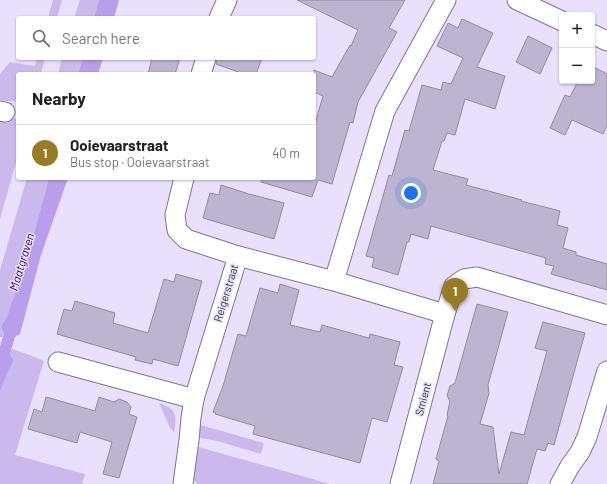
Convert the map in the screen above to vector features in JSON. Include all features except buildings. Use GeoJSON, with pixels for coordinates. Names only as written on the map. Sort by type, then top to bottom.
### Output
{"type":"FeatureCollection","features":[{"type":"Feature","properties":{"kind":"street"},"geometry":{"type":"LineString","coordinates":[[220,16],[227,0]]}},
{"type":"Feature","properties":{"kind":"street"},"geometry":{"type":"LineString","coordinates":[[334,281],[385,111],[446,0]]}},
{"type":"Feature","properties":{"kind":"street"},"geometry":{"type":"LineString","coordinates":[[517,0],[559,20]]}},
{"type":"Feature","properties":{"kind":"street"},"geometry":{"type":"LineString","coordinates":[[595,35],[607,41]]}},
{"type":"Feature","properties":{"kind":"street"},"geometry":{"type":"LineString","coordinates":[[202,72],[205,60]]}},
{"type":"Feature","properties":{"kind":"street","name":"Reigerstraat"},"geometry":{"type":"LineString","coordinates":[[183,484],[194,399],[238,256],[186,239],[177,230],[175,215],[184,180]]}},
{"type":"Feature","properties":{"kind":"street"},"geometry":{"type":"LineString","coordinates":[[238,256],[334,281],[445,314]]}},
{"type":"Feature","properties":{"kind":"street","name":"Smient"},"geometry":{"type":"LineString","coordinates":[[400,484],[445,314],[454,286],[464,278],[477,277],[607,315]]}},
{"type":"Feature","properties":{"kind":"street"},"geometry":{"type":"LineString","coordinates":[[58,362],[194,399]]}},
{"type":"Feature","properties":{"kind":"street"},"geometry":{"type":"LineString","coordinates":[[560,484],[580,452],[587,437],[607,371]]}},
{"type":"Feature","properties":{"kind":"shaded area"},"geometry":{"type":"Polygon","coordinates":[[[53,0],[62,0],[58,16],[49,16],[53,0]]]}},
{"type":"Feature","properties":{"kind":"shaded area"},"geometry":{"type":"Polygon","coordinates":[[[80,0],[99,0],[95,16],[75,16],[80,0]]]}},
{"type":"Feature","properties":{"kind":"shaded area"},"geometry":{"type":"Polygon","coordinates":[[[99,0],[119,0],[115,16],[95,16],[99,0]]]}},
{"type":"Feature","properties":{"kind":"shaded area"},"geometry":{"type":"Polygon","coordinates":[[[36,60],[44,60],[42,72],[16,72],[16,102],[0,100],[0,74],[10,62],[35,66],[36,60]]]}},
{"type":"Feature","properties":{"kind":"shaded area"},"geometry":{"type":"Polygon","coordinates":[[[62,60],[82,60],[79,72],[58,72],[62,60]]]}},
{"type":"Feature","properties":{"kind":"shaded area"},"geometry":{"type":"Polygon","coordinates":[[[82,60],[102,60],[99,72],[79,72],[82,60]]]}},
{"type":"Feature","properties":{"kind":"shaded area"},"geometry":{"type":"Polygon","coordinates":[[[0,116],[16,119],[16,162],[0,219],[0,116]]]}},
{"type":"Feature","properties":{"kind":"shaded area"},"geometry":{"type":"Polygon","coordinates":[[[26,180],[48,180],[23,274],[7,317],[1,326],[4,334],[3,337],[0,337],[0,270],[26,180]]]}},
{"type":"Feature","properties":{"kind":"shaded area"},"geometry":{"type":"Polygon","coordinates":[[[48,180],[67,180],[41,255],[20,334],[15,337],[10,354],[13,362],[0,392],[0,346],[4,334],[1,326],[7,317],[23,274],[48,180]]]}},
{"type":"Feature","properties":{"kind":"shaded area"},"geometry":{"type":"Polygon","coordinates":[[[12,349],[44,361],[15,455],[85,474],[82,484],[0,484],[0,392],[13,362],[10,354],[12,349]]]}},
{"type":"Feature","properties":{"kind":"shaded area"},"geometry":{"type":"Polygon","coordinates":[[[159,403],[172,410],[174,414],[174,433],[169,426],[159,403]]]}},
{"type":"Feature","properties":{"kind":"shaded area"},"geometry":{"type":"Polygon","coordinates":[[[197,424],[264,443],[261,454],[217,441],[195,437],[197,424]]]}},
{"type":"Feature","properties":{"kind":"shaded area"},"geometry":{"type":"Polygon","coordinates":[[[195,446],[330,484],[197,484],[193,478],[195,446]]]}},
{"type":"Feature","properties":{"kind":"place","name":"Ooievaarstraat"},"geometry":{"type":"Point","coordinates":[455,311]}},
{"type":"Feature","properties":{"kind":"water label","name":"Maatgraven"},"geometry":{"type":"Point","coordinates":[22,262]}}]}
